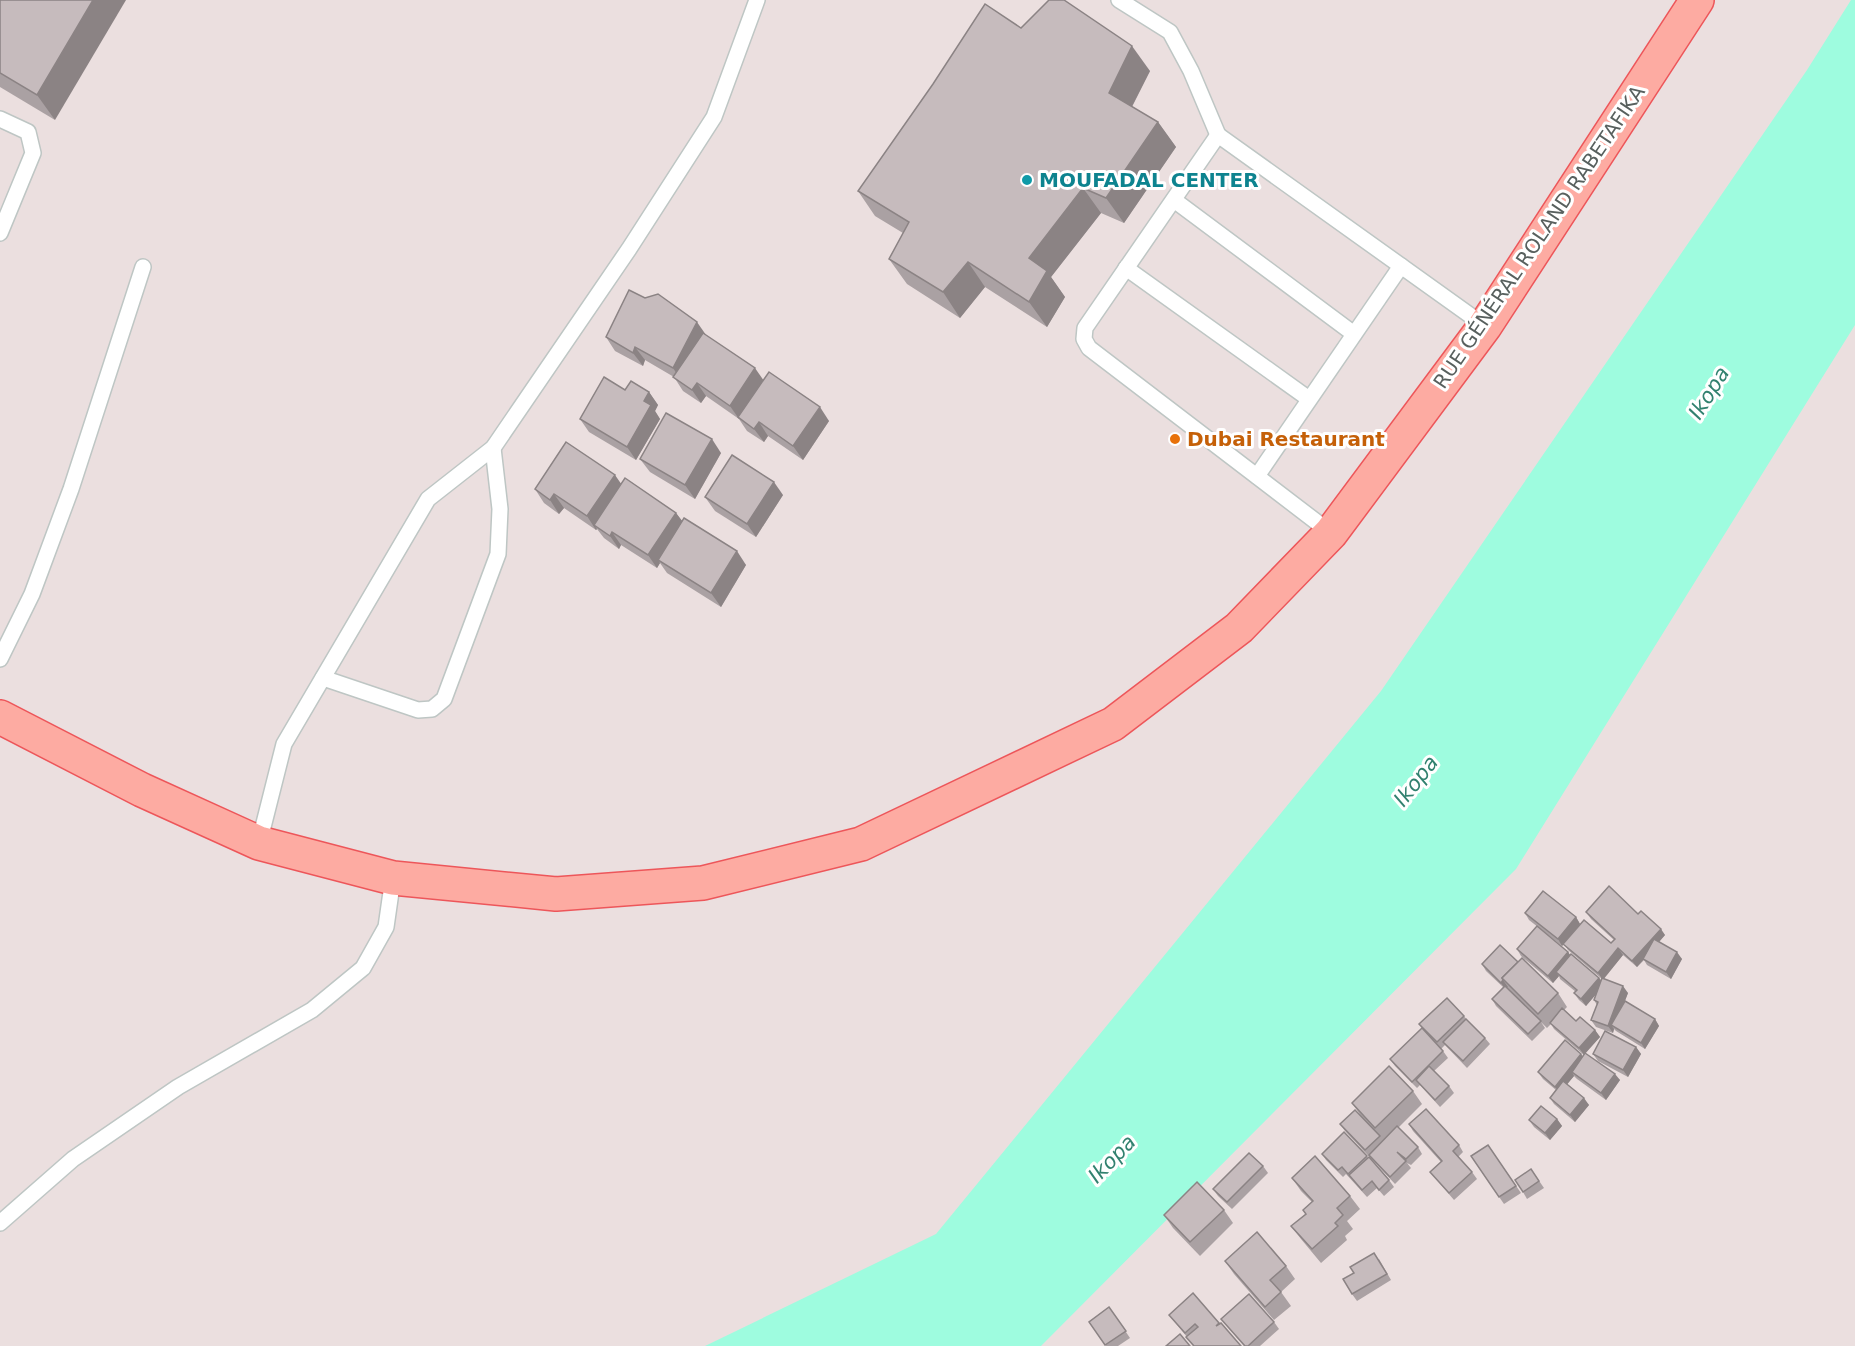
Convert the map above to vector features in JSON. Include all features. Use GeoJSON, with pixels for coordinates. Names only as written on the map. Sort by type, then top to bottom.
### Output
{"type":"FeatureCollection","features":[{"type":"Feature","properties":{"kind":"main road","name":"RUE GÉNÉRAL ROLAND RABETAFIKA"},"geometry":{"type":"LineString","coordinates":[[0,717],[142,790],[259,843],[393,878],[556,894],[703,884],[861,844],[1113,724],[1239,628],[1331,533],[1485,326],[1697,0]]}},
{"type":"Feature","properties":{"kind":"lane"},"geometry":{"type":"LineString","coordinates":[[259,843],[284,744],[428,499],[493,448],[629,249],[714,117],[757,0]]}},
{"type":"Feature","properties":{"kind":"lane"},"geometry":{"type":"LineString","coordinates":[[1119,0],[1170,32],[1191,72],[1218,135],[1485,326]]}},
{"type":"Feature","properties":{"kind":"lane"},"geometry":{"type":"LineString","coordinates":[[0,119],[27,132],[33,153],[0,233]]}},
{"type":"Feature","properties":{"kind":"lane"},"geometry":{"type":"LineString","coordinates":[[1218,135],[1085,328],[1084,339],[1089,348],[1331,533]]}},
{"type":"Feature","properties":{"kind":"lane"},"geometry":{"type":"LineString","coordinates":[[1174,200],[1354,334]]}},
{"type":"Feature","properties":{"kind":"lane"},"geometry":{"type":"LineString","coordinates":[[1257,476],[1401,266]]}},
{"type":"Feature","properties":{"kind":"lane"},"geometry":{"type":"LineString","coordinates":[[0,659],[32,594],[71,489],[143,267]]}},
{"type":"Feature","properties":{"kind":"lane"},"geometry":{"type":"LineString","coordinates":[[1126,268],[1309,399]]}},
{"type":"Feature","properties":{"kind":"lane"},"geometry":{"type":"LineString","coordinates":[[323,678],[418,710],[432,709],[444,699],[498,554],[501,509],[493,448]]}},
{"type":"Feature","properties":{"kind":"lane"},"geometry":{"type":"LineString","coordinates":[[0,1223],[73,1159],[178,1087],[312,1010],[363,968],[386,927],[393,878]]}},
{"type":"Feature","properties":{"kind":"water","name":"Ikopa"},"geometry":{"type":"Polygon","coordinates":[[[1851,0],[1855,0],[1855,325],[1516,869],[1041,1346],[705,1346],[936,1234],[1381,691],[1807,70],[1851,0]]]}},
{"type":"Feature","properties":{"kind":"building"},"geometry":{"type":"Polygon","coordinates":[[[0,0],[93,0],[37,95],[0,73],[0,0]]]}},
{"type":"Feature","properties":{"kind":"building","name":"MOUFADAL CENTER"},"geometry":{"type":"Polygon","coordinates":[[[1049,0],[1064,0],[1132,46],[1109,93],[1158,122],[1106,198],[1083,188],[1029,258],[1047,271],[1029,302],[968,262],[943,292],[889,259],[909,222],[858,191],[933,84],[985,4],[1021,28],[1049,0]]]}},
{"type":"Feature","properties":{"kind":"building"},"geometry":{"type":"Polygon","coordinates":[[[629,290],[645,298],[658,294],[697,322],[673,368],[635,347],[633,353],[606,337],[629,290]]]}},
{"type":"Feature","properties":{"kind":"building"},"geometry":{"type":"Polygon","coordinates":[[[703,333],[755,368],[730,406],[697,383],[692,390],[673,377],[703,333]]]}},
{"type":"Feature","properties":{"kind":"building"},"geometry":{"type":"Polygon","coordinates":[[[769,372],[820,407],[793,446],[759,422],[754,429],[738,417],[769,372]]]}},
{"type":"Feature","properties":{"kind":"building"},"geometry":{"type":"Polygon","coordinates":[[[604,377],[625,390],[631,381],[649,392],[644,401],[651,405],[627,447],[580,419],[604,377]]]}},
{"type":"Feature","properties":{"kind":"building"},"geometry":{"type":"Polygon","coordinates":[[[666,413],[712,439],[685,485],[640,459],[666,413]]]}},
{"type":"Feature","properties":{"kind":"building"},"geometry":{"type":"Polygon","coordinates":[[[566,442],[615,475],[587,516],[554,494],[550,500],[535,489],[566,442]]]}},
{"type":"Feature","properties":{"kind":"building"},"geometry":{"type":"Polygon","coordinates":[[[732,455],[774,482],[747,524],[705,497],[732,455]]]}},
{"type":"Feature","properties":{"kind":"building"},"geometry":{"type":"Polygon","coordinates":[[[625,478],[676,513],[648,555],[612,532],[610,536],[594,525],[625,478]]]}},
{"type":"Feature","properties":{"kind":"building"},"geometry":{"type":"Polygon","coordinates":[[[684,518],[737,551],[711,593],[658,560],[684,518]]]}},
{"type":"Feature","properties":{"kind":"building"},"geometry":{"type":"Polygon","coordinates":[[[1609,886],[1638,914],[1641,911],[1661,929],[1632,961],[1618,948],[1598,973],[1563,944],[1584,920],[1611,943],[1615,939],[1586,912],[1609,886]]]}},
{"type":"Feature","properties":{"kind":"building"},"geometry":{"type":"Polygon","coordinates":[[[1543,891],[1576,917],[1558,939],[1525,913],[1543,891]]]}},
{"type":"Feature","properties":{"kind":"building"},"geometry":{"type":"Polygon","coordinates":[[[1537,926],[1568,952],[1548,976],[1517,949],[1537,926]]]}},
{"type":"Feature","properties":{"kind":"building"},"geometry":{"type":"Polygon","coordinates":[[[1654,939],[1677,952],[1666,972],[1643,959],[1654,939]]]}},
{"type":"Feature","properties":{"kind":"building"},"geometry":{"type":"Polygon","coordinates":[[[1500,945],[1518,962],[1502,978],[1501,983],[1482,964],[1500,945]]]}},
{"type":"Feature","properties":{"kind":"building"},"geometry":{"type":"Polygon","coordinates":[[[1571,954],[1599,978],[1581,999],[1574,993],[1577,990],[1556,972],[1571,954]]]}},
{"type":"Feature","properties":{"kind":"building"},"geometry":{"type":"Polygon","coordinates":[[[1522,958],[1558,993],[1538,1014],[1502,978],[1522,958]]]}},
{"type":"Feature","properties":{"kind":"building"},"geometry":{"type":"Polygon","coordinates":[[[1602,978],[1623,986],[1608,1026],[1591,1020],[1598,1002],[1594,1000],[1602,978]]]}},
{"type":"Feature","properties":{"kind":"building"},"geometry":{"type":"Polygon","coordinates":[[[1505,986],[1541,1021],[1528,1034],[1492,999],[1505,986]]]}},
{"type":"Feature","properties":{"kind":"building"},"geometry":{"type":"Polygon","coordinates":[[[1447,998],[1464,1016],[1437,1042],[1419,1024],[1447,998]]]}},
{"type":"Feature","properties":{"kind":"building"},"geometry":{"type":"Polygon","coordinates":[[[1625,1001],[1655,1019],[1641,1043],[1611,1025],[1625,1001]]]}},
{"type":"Feature","properties":{"kind":"building"},"geometry":{"type":"Polygon","coordinates":[[[1562,1008],[1576,1021],[1580,1017],[1595,1030],[1579,1048],[1550,1023],[1562,1008]]]}},
{"type":"Feature","properties":{"kind":"building"},"geometry":{"type":"Polygon","coordinates":[[[1466,1019],[1485,1038],[1463,1061],[1443,1042],[1466,1019]]]}},
{"type":"Feature","properties":{"kind":"building"},"geometry":{"type":"Polygon","coordinates":[[[1422,1028],[1443,1051],[1412,1082],[1390,1059],[1422,1028]]]}},
{"type":"Feature","properties":{"kind":"building"},"geometry":{"type":"Polygon","coordinates":[[[1605,1031],[1636,1047],[1623,1070],[1593,1054],[1605,1031]]]}},
{"type":"Feature","properties":{"kind":"building"},"geometry":{"type":"Polygon","coordinates":[[[1565,1040],[1581,1054],[1555,1087],[1538,1072],[1565,1040]]]}},
{"type":"Feature","properties":{"kind":"building"},"geometry":{"type":"Polygon","coordinates":[[[1585,1053],[1615,1074],[1601,1093],[1572,1072],[1585,1053]]]}},
{"type":"Feature","properties":{"kind":"building"},"geometry":{"type":"Polygon","coordinates":[[[1389,1066],[1413,1091],[1375,1128],[1352,1103],[1389,1066]]]}},
{"type":"Feature","properties":{"kind":"building"},"geometry":{"type":"Polygon","coordinates":[[[1429,1066],[1449,1086],[1435,1100],[1416,1080],[1429,1066]]]}},
{"type":"Feature","properties":{"kind":"building"},"geometry":{"type":"Polygon","coordinates":[[[1563,1081],[1584,1098],[1570,1115],[1550,1098],[1563,1081]]]}},
{"type":"Feature","properties":{"kind":"building"},"geometry":{"type":"Polygon","coordinates":[[[1541,1106],[1557,1119],[1545,1133],[1529,1120],[1541,1106]]]}},
{"type":"Feature","properties":{"kind":"building"},"geometry":{"type":"Polygon","coordinates":[[[1426,1109],[1459,1145],[1453,1151],[1472,1172],[1449,1193],[1430,1172],[1442,1161],[1409,1124],[1426,1109]]]}},
{"type":"Feature","properties":{"kind":"building"},"geometry":{"type":"Polygon","coordinates":[[[1355,1110],[1380,1136],[1365,1150],[1340,1124],[1355,1110]]]}},
{"type":"Feature","properties":{"kind":"building"},"geometry":{"type":"Polygon","coordinates":[[[1397,1126],[1418,1147],[1406,1159],[1397,1152],[1406,1161],[1390,1177],[1369,1155],[1397,1126]]]}},
{"type":"Feature","properties":{"kind":"building"},"geometry":{"type":"Polygon","coordinates":[[[1344,1132],[1367,1156],[1348,1174],[1342,1167],[1338,1170],[1322,1154],[1344,1132]]]}},
{"type":"Feature","properties":{"kind":"building"},"geometry":{"type":"Polygon","coordinates":[[[1488,1145],[1516,1186],[1499,1197],[1471,1156],[1488,1145]]]}},
{"type":"Feature","properties":{"kind":"building"},"geometry":{"type":"Polygon","coordinates":[[[1249,1153],[1263,1166],[1227,1202],[1213,1189],[1249,1153]]]}},
{"type":"Feature","properties":{"kind":"building"},"geometry":{"type":"Polygon","coordinates":[[[1315,1156],[1350,1196],[1337,1208],[1343,1215],[1335,1223],[1338,1226],[1312,1249],[1291,1226],[1306,1214],[1303,1210],[1313,1201],[1292,1178],[1315,1156]]]}},
{"type":"Feature","properties":{"kind":"building"},"geometry":{"type":"Polygon","coordinates":[[[1369,1157],[1389,1180],[1379,1190],[1372,1181],[1362,1190],[1349,1175],[1369,1157]]]}},
{"type":"Feature","properties":{"kind":"building"},"geometry":{"type":"Polygon","coordinates":[[[1531,1169],[1539,1181],[1523,1192],[1515,1180],[1531,1169]]]}},
{"type":"Feature","properties":{"kind":"building"},"geometry":{"type":"Polygon","coordinates":[[[1197,1182],[1224,1210],[1190,1242],[1164,1215],[1197,1182]]]}},
{"type":"Feature","properties":{"kind":"building"},"geometry":{"type":"Polygon","coordinates":[[[1257,1232],[1286,1266],[1270,1280],[1281,1292],[1265,1307],[1225,1261],[1257,1232]]]}},
{"type":"Feature","properties":{"kind":"building"},"geometry":{"type":"Polygon","coordinates":[[[1374,1253],[1387,1274],[1352,1294],[1343,1279],[1354,1273],[1350,1267],[1374,1253]]]}},
{"type":"Feature","properties":{"kind":"building"},"geometry":{"type":"Polygon","coordinates":[[[1193,1293],[1219,1323],[1216,1326],[1221,1323],[1241,1346],[1194,1346],[1186,1337],[1198,1327],[1195,1324],[1185,1333],[1169,1315],[1193,1293]]]}},
{"type":"Feature","properties":{"kind":"building"},"geometry":{"type":"Polygon","coordinates":[[[1249,1294],[1274,1322],[1248,1346],[1245,1346],[1221,1319],[1249,1294]]]}},
{"type":"Feature","properties":{"kind":"building"},"geometry":{"type":"Polygon","coordinates":[[[1109,1307],[1126,1331],[1105,1345],[1089,1322],[1109,1307]]]}},
{"type":"Feature","properties":{"kind":"building"},"geometry":{"type":"Polygon","coordinates":[[[1180,1334],[1190,1346],[1166,1346],[1180,1334]]]}},
{"type":"Feature","properties":{"kind":"place","name":"MOUFADAL CENTER"},"geometry":{"type":"Point","coordinates":[1027,180]}},
{"type":"Feature","properties":{"kind":"place","name":"Dubai Restaurant"},"geometry":{"type":"Point","coordinates":[1175,439]}}]}
